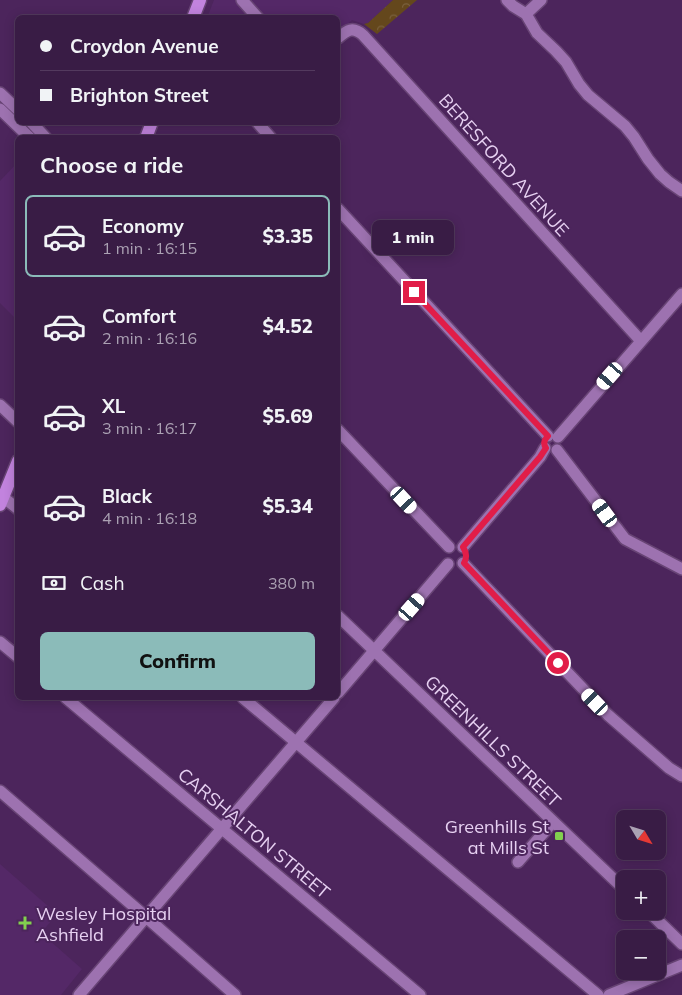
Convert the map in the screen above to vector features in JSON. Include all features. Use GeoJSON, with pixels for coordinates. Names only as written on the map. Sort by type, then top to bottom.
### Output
{"type":"FeatureCollection","features":[{"type":"Feature","properties":{"kind":"main road"},"geometry":{"type":"LineString","coordinates":[[194,15],[200,0]]}},
{"type":"Feature","properties":{"kind":"main road"},"geometry":{"type":"LineString","coordinates":[[2,501],[15,468]]}},
{"type":"Feature","properties":{"kind":"street"},"geometry":{"type":"LineString","coordinates":[[242,0],[254,15]]}},
{"type":"Feature","properties":{"kind":"street"},"geometry":{"type":"LineString","coordinates":[[507,0],[526,14],[537,33],[566,62],[588,95],[625,126],[654,166],[669,182],[682,191]]}},
{"type":"Feature","properties":{"kind":"street"},"geometry":{"type":"LineString","coordinates":[[526,14],[541,0]]}},
{"type":"Feature","properties":{"kind":"street","name":"BERESFORD AVENUE"},"geometry":{"type":"LineString","coordinates":[[340,36],[353,29],[363,34],[641,341]]}},
{"type":"Feature","properties":{"kind":"street"},"geometry":{"type":"LineString","coordinates":[[0,93],[15,107]]}},
{"type":"Feature","properties":{"kind":"street"},"geometry":{"type":"LineString","coordinates":[[0,109],[15,124]]}},
{"type":"Feature","properties":{"kind":"street"},"geometry":{"type":"LineString","coordinates":[[17,125],[27,135]]}},
{"type":"Feature","properties":{"kind":"street"},"geometry":{"type":"LineString","coordinates":[[34,125],[43,135]]}},
{"type":"Feature","properties":{"kind":"street"},"geometry":{"type":"LineString","coordinates":[[260,125],[268,135]]}},
{"type":"Feature","properties":{"kind":"street"},"geometry":{"type":"LineString","coordinates":[[340,211],[550,440],[561,443],[557,450],[625,539],[682,569]]}},
{"type":"Feature","properties":{"kind":"street"},"geometry":{"type":"LineString","coordinates":[[463,547],[540,457],[550,440],[680,301]]}},
{"type":"Feature","properties":{"kind":"street"},"geometry":{"type":"LineString","coordinates":[[0,405],[15,419]]}},
{"type":"Feature","properties":{"kind":"street"},"geometry":{"type":"LineString","coordinates":[[340,432],[449,547]]}},
{"type":"Feature","properties":{"kind":"street"},"geometry":{"type":"LineString","coordinates":[[2,501],[15,507]]}},
{"type":"Feature","properties":{"kind":"street"},"geometry":{"type":"LineString","coordinates":[[457,545],[463,547],[466,553],[464,563],[454,567],[448,564],[445,554],[449,547],[457,545]]}},
{"type":"Feature","properties":{"kind":"street"},"geometry":{"type":"LineString","coordinates":[[464,563],[608,715],[669,768],[682,776]]}},
{"type":"Feature","properties":{"kind":"street"},"geometry":{"type":"LineString","coordinates":[[340,691],[448,564]]}},
{"type":"Feature","properties":{"kind":"street","name":"GREENHILLS STREET"},"geometry":{"type":"LineString","coordinates":[[340,618],[616,882]]}},
{"type":"Feature","properties":{"kind":"street"},"geometry":{"type":"LineString","coordinates":[[0,642],[15,654]]}},
{"type":"Feature","properties":{"kind":"street","name":"CARSHALTON STREET"},"geometry":{"type":"LineString","coordinates":[[68,700],[420,995]]}},
{"type":"Feature","properties":{"kind":"street"},"geometry":{"type":"LineString","coordinates":[[246,700],[598,995]]}},
{"type":"Feature","properties":{"kind":"street"},"geometry":{"type":"LineString","coordinates":[[79,995],[332,700]]}},
{"type":"Feature","properties":{"kind":"street"},"geometry":{"type":"LineString","coordinates":[[0,791],[235,995]]}},
{"type":"Feature","properties":{"kind":"street"},"geometry":{"type":"LineString","coordinates":[[518,862],[553,822]]}},
{"type":"Feature","properties":{"kind":"street"},"geometry":{"type":"LineString","coordinates":[[657,920],[682,944]]}},
{"type":"Feature","properties":{"kind":"street"},"geometry":{"type":"LineString","coordinates":[[610,995],[682,965]]}},
{"type":"Feature","properties":{"kind":"shaded area"},"geometry":{"type":"Polygon","coordinates":[[[214,0],[236,0],[251,15],[208,15],[214,0]]]}},
{"type":"Feature","properties":{"kind":"shaded area"},"geometry":{"type":"Polygon","coordinates":[[[247,0],[393,0],[368,23],[364,24],[352,20],[340,31],[340,15],[261,15],[247,0]]]}},
{"type":"Feature","properties":{"kind":"shaded area"},"geometry":{"type":"Polygon","coordinates":[[[15,165],[15,318],[0,303],[0,181],[15,165]]]}},
{"type":"Feature","properties":{"kind":"shaded area","name":"Wesley Hospital Ashfield"},"geometry":{"type":"Polygon","coordinates":[[[0,864],[57,914],[41,933],[82,969],[61,995],[0,995],[0,864]]]}},
{"type":"Feature","properties":{"kind":"green space"},"geometry":{"type":"Polygon","coordinates":[[[393,0],[417,0],[377,34],[364,24],[368,23],[393,0]]]}},
{"type":"Feature","properties":{"kind":"place","name":"Greenhills St at Mills St"},"geometry":{"type":"Point","coordinates":[559,836]}},
{"type":"Feature","properties":{"kind":"place","name":"Wesley Hospital Ashfield"},"geometry":{"type":"Point","coordinates":[25,923]}},
{"type":"Feature","properties":{"kind":"route"},"geometry":{"type":"LineString","coordinates":[[414,292],[548,436],[544,440],[546,448],[540,457],[463,547],[466,553],[464,563],[558,663]]}}]}
